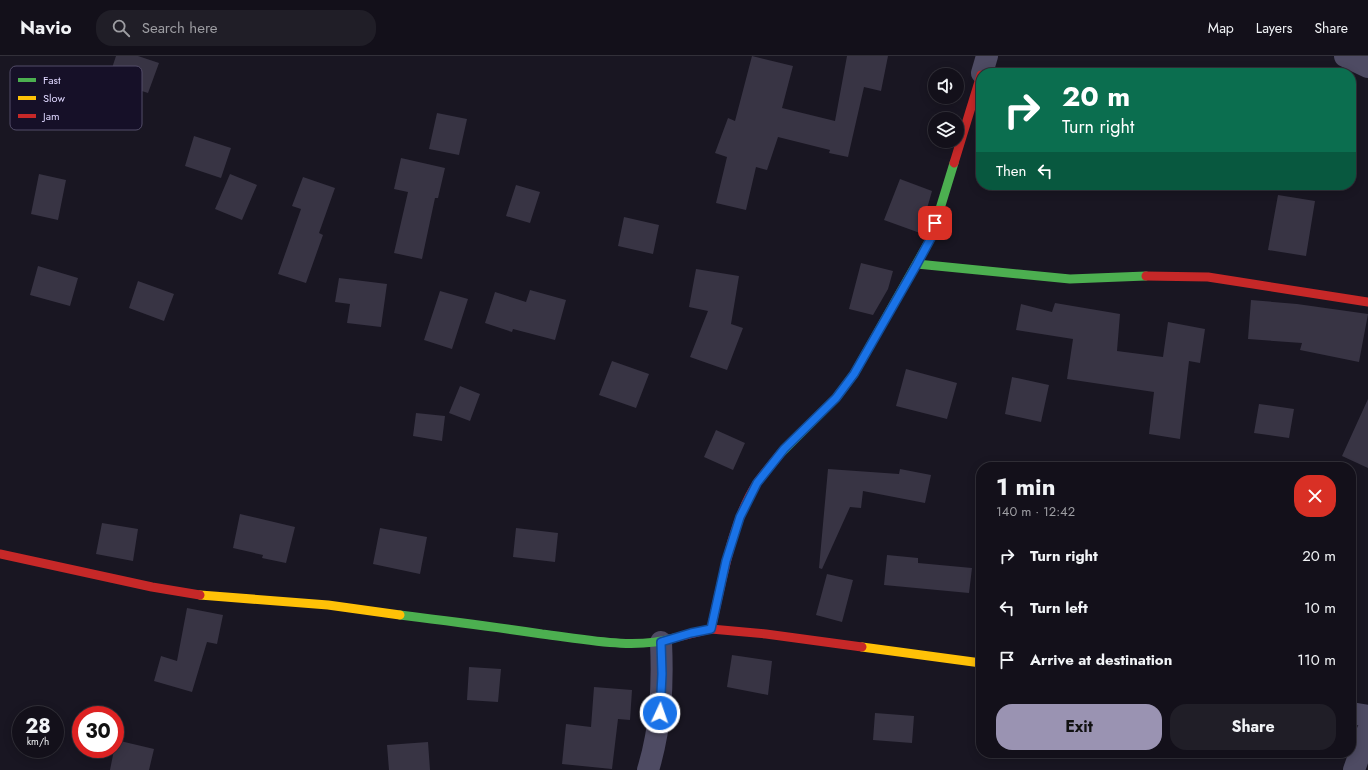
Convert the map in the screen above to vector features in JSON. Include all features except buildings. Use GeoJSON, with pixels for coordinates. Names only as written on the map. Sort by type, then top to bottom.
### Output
{"type":"FeatureCollection","features":[{"type":"Feature","properties":{"kind":"street"},"geometry":{"type":"LineString","coordinates":[[983,68],[987,56]]}},
{"type":"Feature","properties":{"kind":"street"},"geometry":{"type":"LineString","coordinates":[[1345,56],[1368,67]]}},
{"type":"Feature","properties":{"kind":"street"},"geometry":{"type":"LineString","coordinates":[[711,629],[726,561],[740,517],[757,483],[784,449],[836,398],[854,374],[931,238],[976,90]]}},
{"type":"Feature","properties":{"kind":"street"},"geometry":{"type":"LineString","coordinates":[[917,264],[1070,279],[1159,276],[1208,277],[1368,302]]}},
{"type":"Feature","properties":{"kind":"street"},"geometry":{"type":"LineString","coordinates":[[0,554],[35,560],[152,587],[204,596],[328,605],[597,641],[631,643],[661,642],[711,629],[766,634],[976,662]]}},
{"type":"Feature","properties":{"kind":"street"},"geometry":{"type":"LineString","coordinates":[[648,770],[652,757],[660,713],[662,674],[661,642]]}},
{"type":"Feature","properties":{"kind":"street"},"geometry":{"type":"LineString","coordinates":[[1356,714],[1368,716]]}},
{"type":"Feature","properties":{"kind":"street"},"geometry":{"type":"LineString","coordinates":[[1354,770],[1368,730]]}},
{"type":"Feature","properties":{"kind":"traffic: fast"},"geometry":{"type":"LineString","coordinates":[[780,454],[836,398],[854,374],[931,238],[954,163]]}},
{"type":"Feature","properties":{"kind":"traffic: fast"},"geometry":{"type":"LineString","coordinates":[[917,264],[1070,279],[1146,276]]}},
{"type":"Feature","properties":{"kind":"traffic: fast"},"geometry":{"type":"LineString","coordinates":[[400,615],[608,642],[642,643],[674,638]]}},
{"type":"Feature","properties":{"kind":"traffic: slow"},"geometry":{"type":"LineString","coordinates":[[200,595],[328,605],[400,615]]}},
{"type":"Feature","properties":{"kind":"traffic: slow"},"geometry":{"type":"LineString","coordinates":[[862,647],[976,662]]}},
{"type":"Feature","properties":{"kind":"traffic: jam"},"geometry":{"type":"LineString","coordinates":[[954,163],[976,91]]}},
{"type":"Feature","properties":{"kind":"traffic: jam"},"geometry":{"type":"LineString","coordinates":[[1146,276],[1208,277],[1368,302]]}},
{"type":"Feature","properties":{"kind":"traffic: jam"},"geometry":{"type":"LineString","coordinates":[[711,629],[728,554],[740,516],[757,483],[780,454]]}},
{"type":"Feature","properties":{"kind":"traffic: jam"},"geometry":{"type":"LineString","coordinates":[[0,554],[152,587],[200,595]]}},
{"type":"Feature","properties":{"kind":"traffic: jam"},"geometry":{"type":"LineString","coordinates":[[674,638],[711,629],[766,634],[862,647]]}},
{"type":"Feature","properties":{"kind":"route"},"geometry":{"type":"LineString","coordinates":[[660,713],[662,674],[661,642],[711,629],[726,561],[740,517],[757,483],[784,449],[836,398],[854,374],[931,238],[935,223]]}}]}
